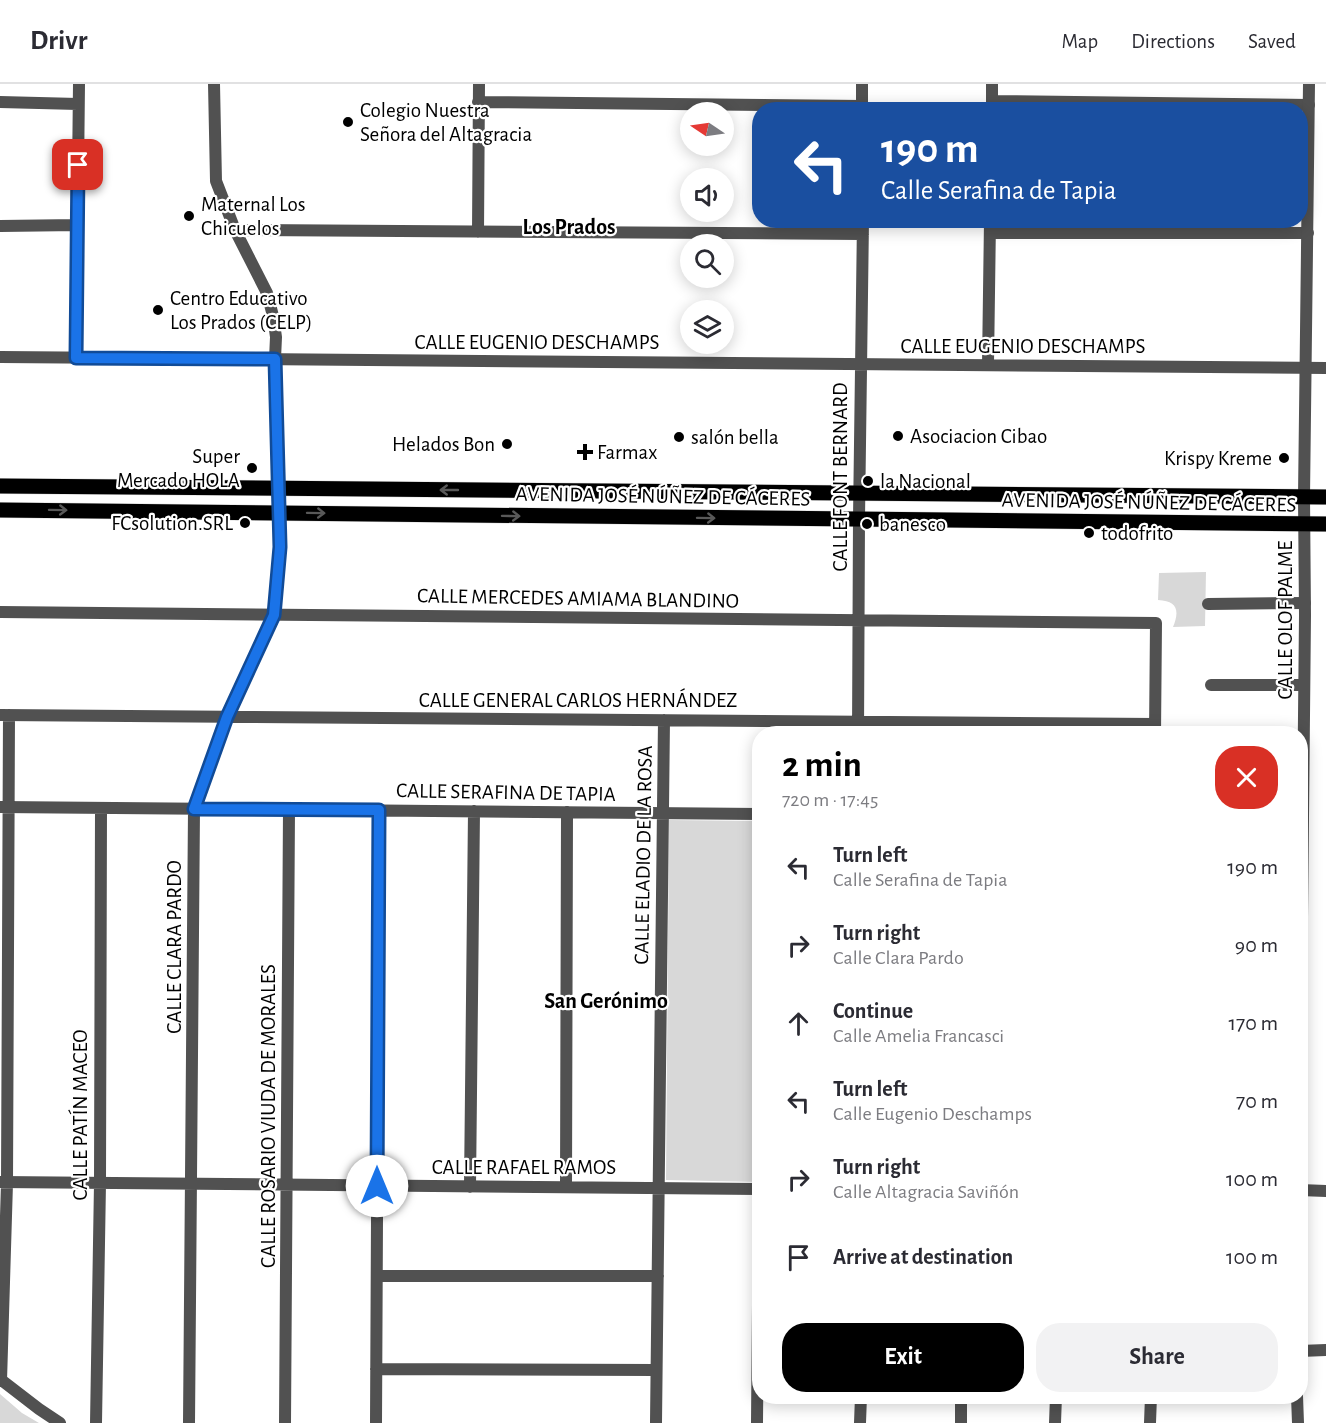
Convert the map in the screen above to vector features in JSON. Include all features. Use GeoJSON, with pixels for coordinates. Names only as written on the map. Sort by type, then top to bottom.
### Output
{"type":"FeatureCollection","features":[{"type":"Feature","properties":{"kind":"main road","name":"AVENIDA JOSÉ NÚÑEZ DE CÁCERES"},"geometry":{"type":"LineString","coordinates":[[0,486],[1326,497]]}},
{"type":"Feature","properties":{"kind":"main road","name":"AVENIDA JOSÉ NÚÑEZ DE CÁCERES"},"geometry":{"type":"LineString","coordinates":[[0,510],[1326,524]]}},
{"type":"Feature","properties":{"kind":"street"},"geometry":{"type":"LineString","coordinates":[[76,358],[78,84]]}},
{"type":"Feature","properties":{"kind":"street","name":"CALLE CLARA PARDO"},"geometry":{"type":"LineString","coordinates":[[189,1423],[194,809],[227,717],[274,615],[280,547],[276,337],[267,292],[235,230],[216,181],[214,84]]}},
{"type":"Feature","properties":{"kind":"street"},"geometry":{"type":"LineString","coordinates":[[478,84],[478,232]]}},
{"type":"Feature","properties":{"kind":"street"},"geometry":{"type":"LineString","coordinates":[[862,84],[862,102]]}},
{"type":"Feature","properties":{"kind":"street"},"geometry":{"type":"LineString","coordinates":[[992,84],[992,102]]}},
{"type":"Feature","properties":{"kind":"street","name":"CALLE OLOF PALME"},"geometry":{"type":"LineString","coordinates":[[1303,726],[1309,84]]}},
{"type":"Feature","properties":{"kind":"street"},"geometry":{"type":"LineString","coordinates":[[0,102],[78,104]]}},
{"type":"Feature","properties":{"kind":"street"},"geometry":{"type":"LineString","coordinates":[[478,102],[752,106]]}},
{"type":"Feature","properties":{"kind":"street"},"geometry":{"type":"LineString","coordinates":[[0,226],[78,225]]}},
{"type":"Feature","properties":{"kind":"street","name":"CALLE FONT BERNARD"},"geometry":{"type":"LineString","coordinates":[[858,726],[863,228]]}},
{"type":"Feature","properties":{"kind":"street"},"geometry":{"type":"LineString","coordinates":[[988,365],[990,228]]}},
{"type":"Feature","properties":{"kind":"street"},"geometry":{"type":"LineString","coordinates":[[1043,228],[1308,233]]}},
{"type":"Feature","properties":{"kind":"street"},"geometry":{"type":"LineString","coordinates":[[235,230],[863,234]]}},
{"type":"Feature","properties":{"kind":"street","name":"CALLE EUGENIO DESCHAMPS"},"geometry":{"type":"LineString","coordinates":[[0,357],[1326,368]]}},
{"type":"Feature","properties":{"kind":"street"},"geometry":{"type":"LineString","coordinates":[[1209,604],[1305,603]]}},
{"type":"Feature","properties":{"kind":"street","name":"CALLE MERCEDES AMIAMA BLANDINO"},"geometry":{"type":"LineString","coordinates":[[0,612],[1156,623],[1155,726]]}},
{"type":"Feature","properties":{"kind":"street"},"geometry":{"type":"LineString","coordinates":[[1211,685],[1304,685]]}},
{"type":"Feature","properties":{"kind":"street"},"geometry":{"type":"LineString","coordinates":[[5,715],[1,1380],[60,1423]]}},
{"type":"Feature","properties":{"kind":"street","name":"CALLE GENERAL CARLOS HERNÁNDEZ"},"geometry":{"type":"LineString","coordinates":[[5,715],[664,720],[810,726]]}},
{"type":"Feature","properties":{"kind":"street","name":"CALLE ELADIO DE LA ROSA"},"geometry":{"type":"LineString","coordinates":[[656,1423],[664,720]]}},
{"type":"Feature","properties":{"kind":"street","name":"CALLE SERAFINA DE TAPIA"},"geometry":{"type":"LineString","coordinates":[[5,807],[752,814]]}},
{"type":"Feature","properties":{"kind":"street","name":"CALLE PATÍN MACEO"},"geometry":{"type":"LineString","coordinates":[[96,1423],[102,808]]}},
{"type":"Feature","properties":{"kind":"street","name":"CALLE ROSARIO VIUDA DE MORALES"},"geometry":{"type":"LineString","coordinates":[[285,1423],[289,810]]}},
{"type":"Feature","properties":{"kind":"street"},"geometry":{"type":"LineString","coordinates":[[376,1423],[379,810]]}},
{"type":"Feature","properties":{"kind":"street"},"geometry":{"type":"LineString","coordinates":[[470,1186],[474,811]]}},
{"type":"Feature","properties":{"kind":"street"},"geometry":{"type":"LineString","coordinates":[[566,1187],[567,812]]}},
{"type":"Feature","properties":{"kind":"street","name":"CALLE RAFAEL RAMOS"},"geometry":{"type":"LineString","coordinates":[[3,1182],[752,1189]]}},
{"type":"Feature","properties":{"kind":"street"},"geometry":{"type":"LineString","coordinates":[[1308,1190],[1326,1191]]}},
{"type":"Feature","properties":{"kind":"street"},"geometry":{"type":"LineString","coordinates":[[377,1276],[658,1276]]}},
{"type":"Feature","properties":{"kind":"street"},"geometry":{"type":"LineString","coordinates":[[1308,1351],[1326,1350]]}},
{"type":"Feature","properties":{"kind":"street"},"geometry":{"type":"LineString","coordinates":[[376,1369],[656,1370]]}},
{"type":"Feature","properties":{"kind":"street"},"geometry":{"type":"LineString","coordinates":[[757,1404],[757,1423]]}},
{"type":"Feature","properties":{"kind":"street"},"geometry":{"type":"LineString","coordinates":[[860,1423],[861,1404]]}},
{"type":"Feature","properties":{"kind":"street"},"geometry":{"type":"LineString","coordinates":[[961,1404],[961,1423]]}},
{"type":"Feature","properties":{"kind":"street"},"geometry":{"type":"LineString","coordinates":[[1055,1423],[1056,1404]]}},
{"type":"Feature","properties":{"kind":"street"},"geometry":{"type":"LineString","coordinates":[[1150,1404],[1150,1423]]}},
{"type":"Feature","properties":{"kind":"street"},"geometry":{"type":"LineString","coordinates":[[1297,1404],[1298,1423]]}},
{"type":"Feature","properties":{"kind":"shaded area"},"geometry":{"type":"Polygon","coordinates":[[[1206,572],[1205,626],[1173,627],[1176,611],[1173,604],[1158,600],[1159,573],[1206,572]]]}},
{"type":"Feature","properties":{"kind":"shaded area"},"geometry":{"type":"Polygon","coordinates":[[[669,820],[752,821],[752,1182],[666,1180],[669,820]]]}},
{"type":"Feature","properties":{"kind":"shaded area"},"geometry":{"type":"Polygon","coordinates":[[[0,1394],[22,1413],[39,1423],[0,1423],[0,1394]]]}},
{"type":"Feature","properties":{"kind":"place","name":"Colegio Nuestra Señora del Altagracia"},"geometry":{"type":"Point","coordinates":[348,122]}},
{"type":"Feature","properties":{"kind":"place","name":"Maternal Los Chicuelos"},"geometry":{"type":"Point","coordinates":[189,216]}},
{"type":"Feature","properties":{"kind":"place","name":"Centro Educativo Los Prados (CELP)"},"geometry":{"type":"Point","coordinates":[158,310]}},
{"type":"Feature","properties":{"kind":"place","name":"Asociacion Cibao"},"geometry":{"type":"Point","coordinates":[898,436]}},
{"type":"Feature","properties":{"kind":"place","name":"salón bella"},"geometry":{"type":"Point","coordinates":[679,437]}},
{"type":"Feature","properties":{"kind":"place","name":"Helados Bon"},"geometry":{"type":"Point","coordinates":[507,444]}},
{"type":"Feature","properties":{"kind":"place","name":"Farmax"},"geometry":{"type":"Point","coordinates":[585,452]}},
{"type":"Feature","properties":{"kind":"place","name":"Krispy Kreme"},"geometry":{"type":"Point","coordinates":[1284,458]}},
{"type":"Feature","properties":{"kind":"place","name":"Super Mercado HOLA"},"geometry":{"type":"Point","coordinates":[252,468]}},
{"type":"Feature","properties":{"kind":"place","name":"la Nacional"},"geometry":{"type":"Point","coordinates":[868,481]}},
{"type":"Feature","properties":{"kind":"place","name":"FCsolution.SRL"},"geometry":{"type":"Point","coordinates":[245,523]}},
{"type":"Feature","properties":{"kind":"place","name":"banesco"},"geometry":{"type":"Point","coordinates":[867,524]}},
{"type":"Feature","properties":{"kind":"place","name":"todofrito"},"geometry":{"type":"Point","coordinates":[1089,533]}},
{"type":"Feature","properties":{"kind":"district","name":"Los Prados"},"geometry":{"type":"Point","coordinates":[569,226]}},
{"type":"Feature","properties":{"kind":"district","name":"San Gerónimo"},"geometry":{"type":"Point","coordinates":[606,1000]}},
{"type":"Feature","properties":{"kind":"route"},"geometry":{"type":"LineString","coordinates":[[78,165],[76,358],[275,359],[280,547],[274,615],[227,717],[194,809],[379,810],[377,1186]]}}]}
